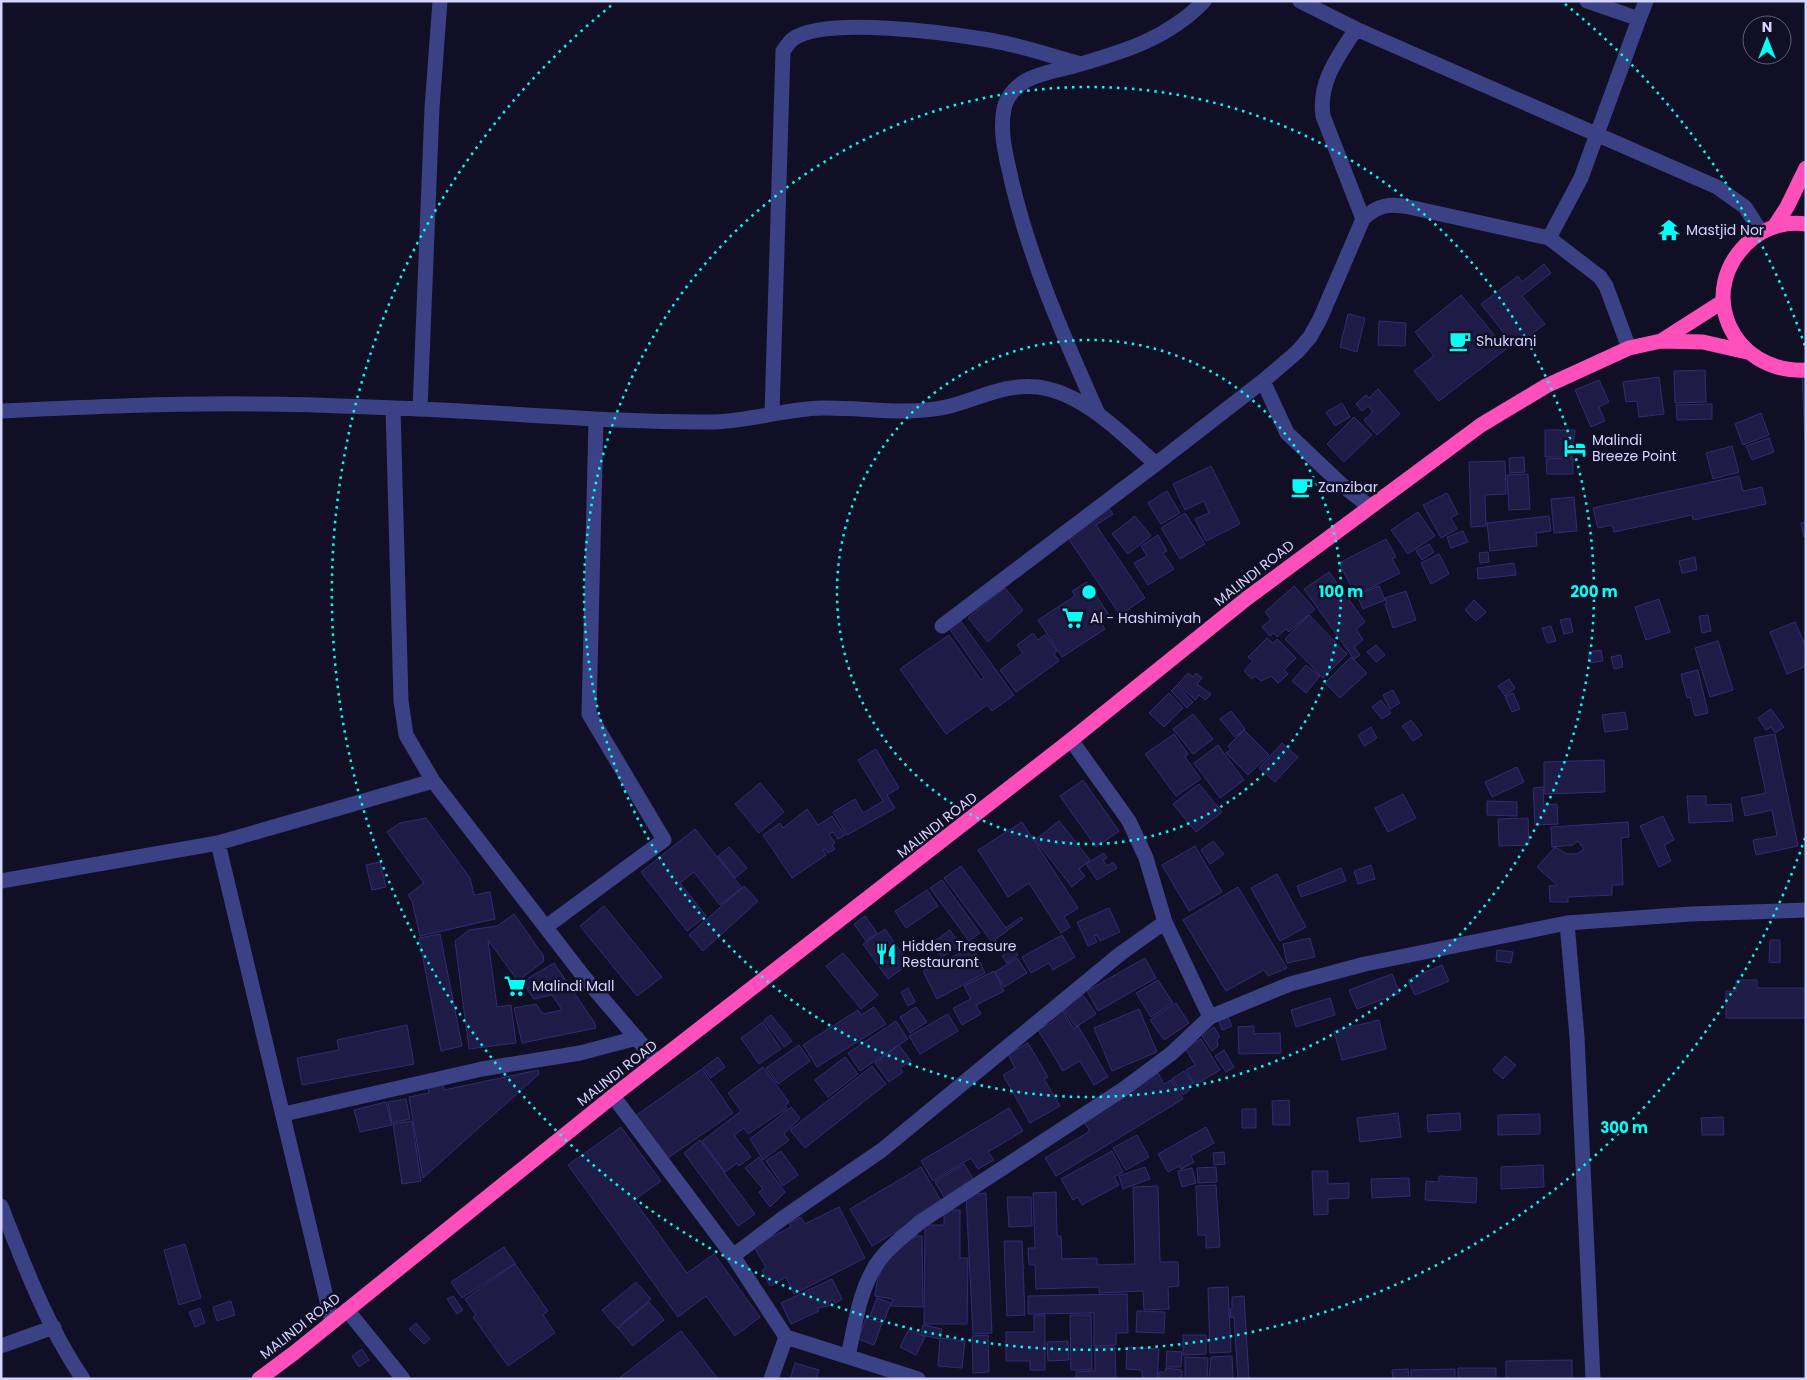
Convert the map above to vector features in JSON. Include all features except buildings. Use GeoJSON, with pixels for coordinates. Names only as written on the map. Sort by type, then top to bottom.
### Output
{"type":"FeatureCollection","features":[{"type":"Feature","properties":{"kind":"highway"},"geometry":{"type":"LineString","coordinates":[[1806,168],[1787,207],[1768,229],[1739,250],[1726,274],[1722,302],[1730,330],[1747,352],[1766,365],[1789,371],[1806,370]]}},
{"type":"Feature","properties":{"kind":"highway"},"geometry":{"type":"LineString","coordinates":[[1768,229],[1798,223],[1806,224]]}},
{"type":"Feature","properties":{"kind":"highway","name":"MALINDI ROAD"},"geometry":{"type":"LineString","coordinates":[[1661,341],[1722,302]]}},
{"type":"Feature","properties":{"kind":"highway","name":"MALINDI ROAD"},"geometry":{"type":"LineString","coordinates":[[259,1379],[613,1096],[1071,740],[1246,599],[1369,506],[1481,425],[1546,386],[1628,348],[1661,341],[1703,342],[1747,352]]}},
{"type":"Feature","properties":{"kind":"street"},"geometry":{"type":"LineString","coordinates":[[420,409],[432,108],[440,1]]}},
{"type":"Feature","properties":{"kind":"street"},"geometry":{"type":"LineString","coordinates":[[1098,414],[1047,298],[1030,247],[1004,150],[1002,121],[1004,106],[1012,91],[1026,81],[1121,53],[1160,36],[1184,21],[1204,1]]}},
{"type":"Feature","properties":{"kind":"street"},"geometry":{"type":"LineString","coordinates":[[1300,1],[1356,29],[1731,195],[1768,229]]}},
{"type":"Feature","properties":{"kind":"street"},"geometry":{"type":"LineString","coordinates":[[1549,238],[1581,178],[1646,1]]}},
{"type":"Feature","properties":{"kind":"street"},"geometry":{"type":"LineString","coordinates":[[1594,2],[1639,19]]}},
{"type":"Feature","properties":{"kind":"street"},"geometry":{"type":"LineString","coordinates":[[772,414],[783,51],[791,40],[817,30],[864,28],[914,31],[990,40],[1081,64]]}},
{"type":"Feature","properties":{"kind":"street"},"geometry":{"type":"LineString","coordinates":[[1356,29],[1330,70],[1322,91],[1321,103],[1323,116],[1363,218]]}},
{"type":"Feature","properties":{"kind":"street"},"geometry":{"type":"LineString","coordinates":[[942,626],[1263,382],[1297,352],[1310,337],[1320,319],[1363,218],[1378,207],[1397,204],[1549,238],[1600,277],[1606,286],[1628,348]]}},
{"type":"Feature","properties":{"kind":"street"},"geometry":{"type":"LineString","coordinates":[[1263,382],[1287,433],[1342,485],[1369,506]]}},
{"type":"Feature","properties":{"kind":"street"},"geometry":{"type":"LineString","coordinates":[[1,411],[128,405],[257,404],[420,409],[596,419],[719,422],[819,408],[885,412],[917,411],[948,407],[994,391],[1018,386],[1052,390],[1098,414],[1156,464]]}},
{"type":"Feature","properties":{"kind":"street"},"geometry":{"type":"LineString","coordinates":[[393,408],[401,701],[406,735],[433,781],[547,926],[584,977],[657,1062]]}},
{"type":"Feature","properties":{"kind":"street"},"geometry":{"type":"LineString","coordinates":[[547,926],[664,840],[588,714],[596,419]]}},
{"type":"Feature","properties":{"kind":"street"},"geometry":{"type":"LineString","coordinates":[[1071,740],[1129,821],[1146,858],[1165,922],[1210,1016]]}},
{"type":"Feature","properties":{"kind":"street"},"geometry":{"type":"LineString","coordinates":[[1,881],[218,843],[433,781]]}},
{"type":"Feature","properties":{"kind":"street"},"geometry":{"type":"LineString","coordinates":[[218,843],[332,1322]]}},
{"type":"Feature","properties":{"kind":"street"},"geometry":{"type":"LineString","coordinates":[[848,1356],[866,1287],[879,1260],[890,1248],[920,1222],[1124,1088],[1172,1053],[1210,1016],[1290,984],[1365,964],[1567,923],[1691,914],[1806,910]]}},
{"type":"Feature","properties":{"kind":"street"},"geometry":{"type":"LineString","coordinates":[[733,1256],[783,1218],[882,1150],[1120,954],[1165,922]]}},
{"type":"Feature","properties":{"kind":"street"},"geometry":{"type":"LineString","coordinates":[[1567,923],[1577,1038],[1594,1379]]}},
{"type":"Feature","properties":{"kind":"street"},"geometry":{"type":"LineString","coordinates":[[284,1114],[482,1069],[580,1053],[636,1038]]}},
{"type":"Feature","properties":{"kind":"street"},"geometry":{"type":"LineString","coordinates":[[613,1096],[733,1256],[786,1337],[918,1379]]}},
{"type":"Feature","properties":{"kind":"street"},"geometry":{"type":"LineString","coordinates":[[1,1206],[34,1289],[69,1359],[83,1379]]}},
{"type":"Feature","properties":{"kind":"street"},"geometry":{"type":"LineString","coordinates":[[347,1310],[403,1379]]}},
{"type":"Feature","properties":{"kind":"street"},"geometry":{"type":"LineString","coordinates":[[1,1346],[54,1327]]}},
{"type":"Feature","properties":{"kind":"street"},"geometry":{"type":"LineString","coordinates":[[771,1379],[786,1337]]}},
{"type":"Feature","properties":{"kind":"place","name":"Mastjid Nor"},"geometry":{"type":"Point","coordinates":[1669,230]}},
{"type":"Feature","properties":{"kind":"place","name":"Shukrani"},"geometry":{"type":"Point","coordinates":[1460,341]}},
{"type":"Feature","properties":{"kind":"place","name":"Malindi Breeze Point"},"geometry":{"type":"Point","coordinates":[1575,448]}},
{"type":"Feature","properties":{"kind":"place","name":"Zanzibar"},"geometry":{"type":"Point","coordinates":[1302,487]}},
{"type":"Feature","properties":{"kind":"place","name":"Al - Hashimiyah"},"geometry":{"type":"Point","coordinates":[1073,618]}},
{"type":"Feature","properties":{"kind":"place","name":"Hidden Treasure Restaurant"},"geometry":{"type":"Point","coordinates":[886,954]}},
{"type":"Feature","properties":{"kind":"place","name":"Malindi Mall"},"geometry":{"type":"Point","coordinates":[515,986]}}]}
